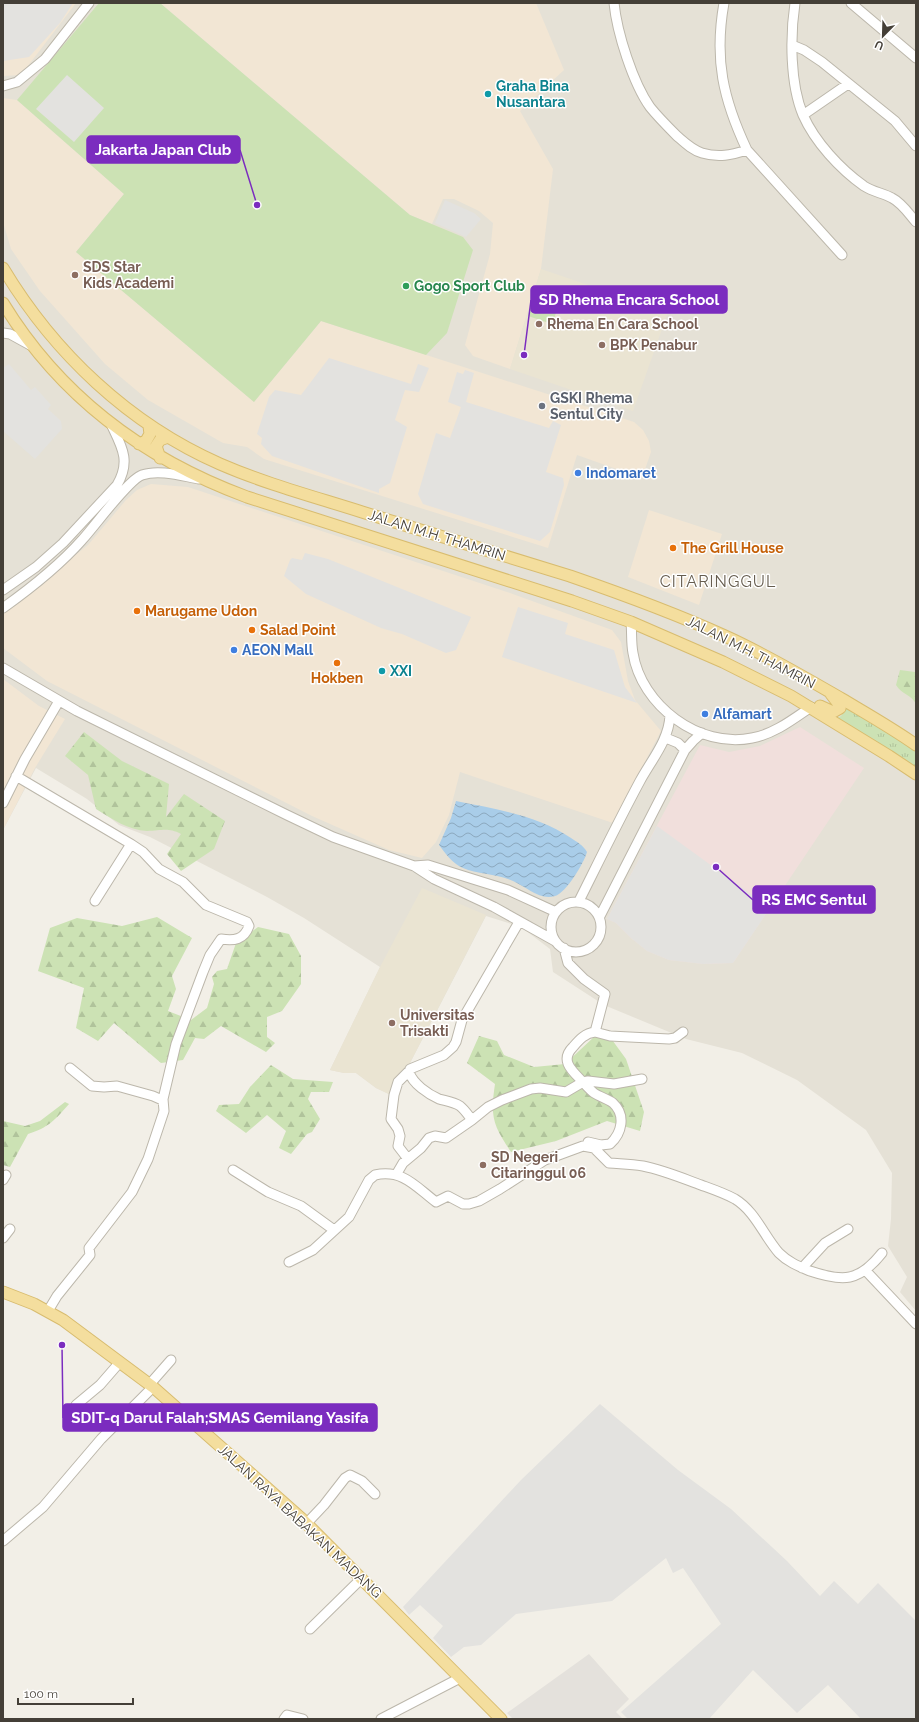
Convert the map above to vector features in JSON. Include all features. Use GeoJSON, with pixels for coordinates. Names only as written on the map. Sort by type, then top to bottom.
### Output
{"type":"FeatureCollection","features":[{"type":"Feature","properties":{"kind":"main road","name":"JALAN M.H. THAMRIN"},"geometry":{"type":"LineString","coordinates":[[3,268],[22,299],[51,336],[76,364],[125,408],[149,426],[200,455],[257,478],[621,593],[726,636],[819,686],[916,745]]}},
{"type":"Feature","properties":{"kind":"main road","name":"JALAN M.H. THAMRIN"},"geometry":{"type":"LineString","coordinates":[[3,303],[30,345],[60,378],[111,424],[160,458],[201,479],[247,497],[572,601],[632,622],[723,662],[791,696],[916,774]]}},
{"type":"Feature","properties":{"kind":"main road"},"geometry":{"type":"LineString","coordinates":[[139,444],[146,441],[150,434],[149,426]]}},
{"type":"Feature","properties":{"kind":"main road"},"geometry":{"type":"LineString","coordinates":[[160,458],[156,446],[160,440],[168,436]]}},
{"type":"Feature","properties":{"kind":"main road"},"geometry":{"type":"LineString","coordinates":[[791,696],[805,698],[833,712],[837,711],[840,708],[838,703],[831,694],[819,686]]}},
{"type":"Feature","properties":{"kind":"main road","name":"JALAN RAYA BABAKAN MADANG"},"geometry":{"type":"LineString","coordinates":[[3,1292],[16,1296],[48,1311],[72,1326],[151,1386],[306,1524],[362,1578],[501,1719]]}},
{"type":"Feature","properties":{"kind":"street"},"geometry":{"type":"LineString","coordinates":[[3,86],[18,82],[45,59],[88,3]]}},
{"type":"Feature","properties":{"kind":"street"},"geometry":{"type":"LineString","coordinates":[[614,3],[617,24],[636,81],[650,106],[669,128],[688,146],[701,153],[729,156],[747,150]]}},
{"type":"Feature","properties":{"kind":"street"},"geometry":{"type":"LineString","coordinates":[[724,3],[719,40],[720,67],[730,105],[747,150],[842,255]]}},
{"type":"Feature","properties":{"kind":"street"},"geometry":{"type":"LineString","coordinates":[[795,3],[792,45],[798,96],[803,115],[818,139],[834,159],[849,174],[865,186],[892,198],[901,204],[916,222]]}},
{"type":"Feature","properties":{"kind":"street"},"geometry":{"type":"LineString","coordinates":[[851,3],[916,58]]}},
{"type":"Feature","properties":{"kind":"street"},"geometry":{"type":"LineString","coordinates":[[792,45],[804,50],[895,121],[916,146]]}},
{"type":"Feature","properties":{"kind":"street"},"geometry":{"type":"LineString","coordinates":[[803,115],[848,84]]}},
{"type":"Feature","properties":{"kind":"street"},"geometry":{"type":"LineString","coordinates":[[3,333],[10,334],[30,345]]}},
{"type":"Feature","properties":{"kind":"street"},"geometry":{"type":"LineString","coordinates":[[3,590],[36,567],[66,539],[117,485],[123,475],[125,465],[124,452],[111,424]]}},
{"type":"Feature","properties":{"kind":"street"},"geometry":{"type":"LineString","coordinates":[[3,608],[32,587],[82,541],[134,479],[148,473],[159,473],[201,479]]}},
{"type":"Feature","properties":{"kind":"street"},"geometry":{"type":"LineString","coordinates":[[23,576],[32,587]]}},
{"type":"Feature","properties":{"kind":"street"},"geometry":{"type":"LineString","coordinates":[[632,622],[633,653],[644,684],[658,704],[670,715],[680,723],[702,734],[724,738],[750,739],[762,736],[785,725],[810,707]]}},
{"type":"Feature","properties":{"kind":"street"},"geometry":{"type":"LineString","coordinates":[[3,668],[59,701],[287,815],[333,837],[414,866],[434,879],[468,894],[556,941],[564,948],[579,952],[594,945],[601,932],[600,916],[685,750],[702,734]]}},
{"type":"Feature","properties":{"kind":"street"},"geometry":{"type":"LineString","coordinates":[[3,803],[6,789],[16,776],[59,701]]}},
{"type":"Feature","properties":{"kind":"street"},"geometry":{"type":"LineString","coordinates":[[579,901],[640,781],[666,738],[670,727],[670,715]]}},
{"type":"Feature","properties":{"kind":"street"},"geometry":{"type":"LineString","coordinates":[[666,738],[678,743],[685,750]]}},
{"type":"Feature","properties":{"kind":"street"},"geometry":{"type":"LineString","coordinates":[[16,776],[143,852],[159,869],[184,882],[206,905],[247,922],[249,926],[239,939],[231,941],[221,938],[210,955],[176,1044],[162,1100],[164,1112],[152,1148],[132,1192],[89,1248],[90,1254],[57,1296],[48,1311]]}},
{"type":"Feature","properties":{"kind":"street"},"geometry":{"type":"LineString","coordinates":[[95,901],[131,844]]}},
{"type":"Feature","properties":{"kind":"street"},"geometry":{"type":"LineString","coordinates":[[414,866],[428,866],[508,890],[556,912]]}},
{"type":"Feature","properties":{"kind":"street"},"geometry":{"type":"LineString","coordinates":[[556,941],[551,926],[556,912],[568,902],[579,901],[593,908],[600,916]]}},
{"type":"Feature","properties":{"kind":"street"},"geometry":{"type":"LineString","coordinates":[[408,1159],[398,1146],[400,1136],[398,1129],[392,1122],[391,1117],[394,1095],[398,1082],[409,1071],[444,1055],[453,1047],[456,1042],[462,1020],[519,922]]}},
{"type":"Feature","properties":{"kind":"street"},"geometry":{"type":"LineString","coordinates":[[564,948],[568,963],[584,979],[605,994],[595,1032]]}},
{"type":"Feature","properties":{"kind":"street"},"geometry":{"type":"LineString","coordinates":[[289,1262],[314,1250],[349,1217],[369,1180],[375,1174],[383,1173],[396,1175],[413,1182],[436,1202],[448,1196],[463,1204],[469,1204],[491,1195],[545,1160],[583,1142],[610,1144],[616,1139],[621,1130],[620,1119],[615,1106],[594,1092],[569,1067],[566,1061],[567,1054],[577,1041],[591,1032],[615,1036],[669,1039],[675,1038],[683,1032]]}},
{"type":"Feature","properties":{"kind":"street"},"geometry":{"type":"LineString","coordinates":[[70,1068],[92,1086],[118,1086],[162,1100]]}},
{"type":"Feature","properties":{"kind":"street"},"geometry":{"type":"LineString","coordinates":[[409,1071],[412,1078],[426,1091],[440,1099],[459,1106],[472,1120]]}},
{"type":"Feature","properties":{"kind":"street"},"geometry":{"type":"LineString","coordinates":[[396,1175],[401,1166],[421,1148],[429,1138],[434,1136],[446,1138],[488,1107],[531,1089],[548,1088],[566,1092],[583,1082],[590,1081],[614,1084],[642,1079]]}},
{"type":"Feature","properties":{"kind":"street"},"geometry":{"type":"LineString","coordinates":[[571,1149],[583,1146],[590,1147],[597,1150],[609,1163],[624,1163],[653,1168],[735,1199],[749,1212],[780,1254],[787,1261],[802,1268],[836,1279],[860,1274],[866,1271],[882,1253]]}},
{"type":"Feature","properties":{"kind":"street"},"geometry":{"type":"LineString","coordinates":[[233,1170],[268,1192],[301,1206],[334,1230]]}},
{"type":"Feature","properties":{"kind":"street"},"geometry":{"type":"LineString","coordinates":[[3,1238],[10,1229]]}},
{"type":"Feature","properties":{"kind":"street"},"geometry":{"type":"LineString","coordinates":[[802,1268],[824,1243],[848,1229]]}},
{"type":"Feature","properties":{"kind":"street"},"geometry":{"type":"LineString","coordinates":[[866,1271],[916,1324]]}},
{"type":"Feature","properties":{"kind":"street"},"geometry":{"type":"LineString","coordinates":[[3,1542],[43,1506],[101,1439],[151,1386],[171,1360]]}},
{"type":"Feature","properties":{"kind":"street"},"geometry":{"type":"LineString","coordinates":[[76,1405],[100,1385],[120,1362]]}},
{"type":"Feature","properties":{"kind":"street"},"geometry":{"type":"LineString","coordinates":[[306,1524],[324,1505],[345,1478],[350,1475],[362,1481],[375,1494]]}},
{"type":"Feature","properties":{"kind":"street"},"geometry":{"type":"LineString","coordinates":[[310,1629],[362,1578]]}},
{"type":"Feature","properties":{"kind":"street"},"geometry":{"type":"LineString","coordinates":[[381,1719],[460,1678]]}},
{"type":"Feature","properties":{"kind":"street"},"geometry":{"type":"LineString","coordinates":[[284,1719],[287,1715],[303,1719]]}},
{"type":"Feature","properties":{"kind":"shaded area"},"geometry":{"type":"Polygon","coordinates":[[[3,3],[916,3],[916,1311],[900,1292],[907,1277],[888,1246],[891,1219],[892,1173],[866,1130],[797,1080],[742,1053],[686,1039],[604,1005],[553,972],[550,949],[521,927],[486,916],[393,1096],[376,1088],[356,1073],[344,1073],[330,1070],[380,967],[304,918],[267,897],[150,837],[119,825],[87,799],[36,768],[3,830],[3,3]]]}},
{"type":"Feature","properties":{"kind":"shaded area"},"geometry":{"type":"Polygon","coordinates":[[[3,3],[76,3],[21,75],[3,76],[3,3]]]}},
{"type":"Feature","properties":{"kind":"shaded area"},"geometry":{"type":"Polygon","coordinates":[[[3,3],[73,3],[60,23],[29,57],[3,61],[3,3]]]}},
{"type":"Feature","properties":{"kind":"shaded area"},"geometry":{"type":"Polygon","coordinates":[[[160,3],[536,3],[564,70],[520,111],[553,169],[541,269],[510,369],[473,356],[465,345],[490,254],[493,223],[479,211],[454,199],[443,199],[432,224],[410,215],[160,3]]]}},
{"type":"Feature","properties":{"kind":"shaded area"},"geometry":{"type":"Polygon","coordinates":[[[67,75],[104,108],[74,142],[36,109],[67,75]]]}},
{"type":"Feature","properties":{"kind":"shaded area"},"geometry":{"type":"Polygon","coordinates":[[[3,98],[17,100],[124,194],[76,252],[254,402],[321,321],[634,422],[643,430],[649,441],[651,452],[642,478],[577,455],[548,548],[264,459],[247,447],[223,443],[148,400],[105,364],[40,291],[11,249],[3,222],[3,98]]]}},
{"type":"Feature","properties":{"kind":"shaded area"},"geometry":{"type":"Polygon","coordinates":[[[445,200],[474,213],[481,219],[466,237],[435,223],[445,200]]]}},
{"type":"Feature","properties":{"kind":"shaded area","name":"BPK Penabur"},"geometry":{"type":"Polygon","coordinates":[[[541,269],[668,312],[633,411],[510,369],[541,269]]]}},
{"type":"Feature","properties":{"kind":"shaded area"},"geometry":{"type":"Polygon","coordinates":[[[329,358],[411,384],[418,364],[429,368],[419,392],[405,390],[395,420],[407,427],[390,483],[379,489],[379,493],[272,456],[261,444],[262,438],[257,434],[269,397],[275,390],[301,395],[329,358]]]}},
{"type":"Feature","properties":{"kind":"shaded area"},"geometry":{"type":"Polygon","coordinates":[[[9,364],[31,390],[35,387],[51,405],[48,409],[61,421],[62,429],[35,459],[3,431],[3,368],[9,364]]]}},
{"type":"Feature","properties":{"kind":"shaded area"},"geometry":{"type":"Polygon","coordinates":[[[465,370],[474,373],[466,402],[549,428],[553,421],[561,425],[546,472],[563,478],[564,485],[550,532],[540,541],[423,504],[418,494],[436,433],[450,438],[461,407],[448,402],[457,372],[463,374],[465,370]]]}},
{"type":"Feature","properties":{"kind":"shaded area"},"geometry":{"type":"Polygon","coordinates":[[[151,484],[188,487],[510,593],[612,630],[621,642],[628,681],[635,700],[661,731],[613,823],[460,772],[449,815],[436,842],[422,858],[389,850],[312,816],[47,681],[3,648],[4,612],[88,545],[126,500],[137,490],[151,484]]]}},
{"type":"Feature","properties":{"kind":"shaded area"},"geometry":{"type":"Polygon","coordinates":[[[649,510],[722,534],[699,605],[628,577],[649,510]]]}},
{"type":"Feature","properties":{"kind":"shaded area"},"geometry":{"type":"Polygon","coordinates":[[[305,553],[328,559],[471,617],[456,650],[446,653],[402,634],[381,628],[306,594],[284,576],[290,560],[292,558],[302,560],[305,553]]]}},
{"type":"Feature","properties":{"kind":"shaded area"},"geometry":{"type":"Polygon","coordinates":[[[518,607],[568,623],[565,634],[614,650],[625,687],[637,703],[502,657],[518,607]]]}},
{"type":"Feature","properties":{"kind":"shaded area"},"geometry":{"type":"Polygon","coordinates":[[[3,679],[39,706],[65,719],[35,768],[3,830],[3,679]]]}},
{"type":"Feature","properties":{"kind":"shaded area"},"geometry":{"type":"Polygon","coordinates":[[[800,727],[864,768],[733,963],[703,964],[669,960],[647,951],[616,923],[607,919],[700,745],[729,752],[760,746],[800,727]]]}},
{"type":"Feature","properties":{"kind":"shaded area"},"geometry":{"type":"Polygon","coordinates":[[[657,826],[770,908],[733,963],[703,964],[669,960],[647,951],[616,923],[607,919],[657,826]]]}},
{"type":"Feature","properties":{"kind":"shaded area","name":"Universitas Trisakti"},"geometry":{"type":"Polygon","coordinates":[[[422,888],[486,915],[393,1096],[376,1088],[356,1073],[344,1073],[330,1070],[380,967],[422,888]]]}},
{"type":"Feature","properties":{"kind":"shaded area"},"geometry":{"type":"Polygon","coordinates":[[[600,1404],[678,1470],[731,1509],[787,1561],[820,1596],[834,1581],[858,1604],[878,1583],[916,1621],[916,1719],[861,1719],[828,1685],[797,1713],[753,1670],[709,1719],[628,1719],[621,1712],[721,1624],[683,1568],[673,1573],[666,1558],[612,1601],[516,1614],[481,1645],[464,1647],[451,1657],[433,1638],[443,1626],[420,1605],[409,1615],[403,1607],[521,1480],[600,1404]]]}},
{"type":"Feature","properties":{"kind":"shaded area"},"geometry":{"type":"Polygon","coordinates":[[[589,1654],[629,1699],[616,1712],[623,1719],[513,1719],[507,1713],[589,1654]]]}},
{"type":"Feature","properties":{"kind":"green space"},"geometry":{"type":"Polygon","coordinates":[[[99,3],[160,3],[410,215],[463,237],[473,250],[447,333],[426,355],[321,321],[254,402],[76,252],[124,194],[17,100],[99,3]]]}},
{"type":"Feature","properties":{"kind":"green space"},"geometry":{"type":"Polygon","coordinates":[[[532,302],[557,310],[552,324],[528,316],[532,302]]]}},
{"type":"Feature","properties":{"kind":"green space"},"geometry":{"type":"Polygon","coordinates":[[[900,670],[915,672],[916,704],[912,698],[901,691],[896,685],[900,670]]]}},
{"type":"Feature","properties":{"kind":"green space"},"geometry":{"type":"Polygon","coordinates":[[[842,705],[864,717],[916,751],[916,768],[837,718],[841,716],[844,711],[842,705]]]}},
{"type":"Feature","properties":{"kind":"green space"},"geometry":{"type":"Polygon","coordinates":[[[84,732],[122,761],[169,784],[166,817],[184,794],[225,821],[214,849],[181,871],[167,854],[181,834],[168,830],[147,831],[133,829],[108,817],[96,809],[88,775],[65,756],[84,732]]]}},
{"type":"Feature","properties":{"kind":"green space"},"geometry":{"type":"Polygon","coordinates":[[[157,917],[192,938],[172,976],[176,989],[168,1011],[191,1020],[207,1008],[214,984],[212,977],[217,971],[227,969],[236,943],[258,927],[289,934],[301,956],[301,984],[282,1011],[267,1017],[267,1037],[275,1043],[266,1052],[221,1026],[204,1039],[195,1038],[183,1060],[161,1063],[114,1023],[98,1041],[76,1028],[84,988],[38,971],[50,928],[77,918],[122,926],[157,917]]]}},
{"type":"Feature","properties":{"kind":"green space"},"geometry":{"type":"Polygon","coordinates":[[[479,1036],[497,1041],[504,1055],[534,1067],[565,1064],[595,1036],[610,1037],[626,1059],[644,1112],[640,1131],[607,1121],[556,1141],[511,1152],[500,1135],[494,1120],[493,1105],[495,1084],[467,1063],[479,1036]]]}},
{"type":"Feature","properties":{"kind":"green space"},"geometry":{"type":"Polygon","coordinates":[[[271,1065],[293,1079],[333,1082],[329,1092],[311,1092],[308,1099],[320,1119],[312,1132],[307,1134],[291,1154],[279,1148],[286,1131],[267,1115],[246,1133],[216,1111],[219,1105],[239,1104],[250,1087],[271,1065]]]}},
{"type":"Feature","properties":{"kind":"green space"},"geometry":{"type":"Polygon","coordinates":[[[65,1102],[69,1104],[51,1122],[41,1129],[28,1134],[10,1167],[3,1165],[3,1121],[25,1126],[40,1121],[65,1102]]]}},
{"type":"Feature","properties":{"kind":"water"},"geometry":{"type":"Polygon","coordinates":[[[456,801],[530,818],[558,830],[584,847],[587,852],[585,857],[569,884],[559,894],[549,897],[544,897],[534,893],[507,879],[463,868],[452,861],[439,845],[451,818],[456,801]]]}},
{"type":"Feature","properties":{"kind":"place","name":"Graha Bina Nusantara"},"geometry":{"type":"Point","coordinates":[488,94]}},
{"type":"Feature","properties":{"kind":"place","name":"Jakarta Japan Club"},"geometry":{"type":"Point","coordinates":[257,205]}},
{"type":"Feature","properties":{"kind":"place","name":"SDS Star Kids Academi"},"geometry":{"type":"Point","coordinates":[75,275]}},
{"type":"Feature","properties":{"kind":"place","name":"Gogo Sport Club"},"geometry":{"type":"Point","coordinates":[406,286]}},
{"type":"Feature","properties":{"kind":"place","name":"Rhema En Cara School"},"geometry":{"type":"Point","coordinates":[539,324]}},
{"type":"Feature","properties":{"kind":"place","name":"BPK Penabur"},"geometry":{"type":"Point","coordinates":[602,345]}},
{"type":"Feature","properties":{"kind":"place","name":"SD Rhema Encara School"},"geometry":{"type":"Point","coordinates":[524,355]}},
{"type":"Feature","properties":{"kind":"place","name":"GSKI Rhema Sentul City"},"geometry":{"type":"Point","coordinates":[542,406]}},
{"type":"Feature","properties":{"kind":"place","name":"Indomaret"},"geometry":{"type":"Point","coordinates":[578,473]}},
{"type":"Feature","properties":{"kind":"place","name":"The Grill House"},"geometry":{"type":"Point","coordinates":[673,548]}},
{"type":"Feature","properties":{"kind":"place","name":"Marugame Udon"},"geometry":{"type":"Point","coordinates":[137,611]}},
{"type":"Feature","properties":{"kind":"place","name":"Salad Point"},"geometry":{"type":"Point","coordinates":[252,630]}},
{"type":"Feature","properties":{"kind":"place","name":"AEON Mall"},"geometry":{"type":"Point","coordinates":[234,650]}},
{"type":"Feature","properties":{"kind":"place","name":"Hokben"},"geometry":{"type":"Point","coordinates":[337,663]}},
{"type":"Feature","properties":{"kind":"place","name":"XXI"},"geometry":{"type":"Point","coordinates":[382,671]}},
{"type":"Feature","properties":{"kind":"place","name":"Alfamart"},"geometry":{"type":"Point","coordinates":[705,714]}},
{"type":"Feature","properties":{"kind":"place","name":"RS EMC Sentul"},"geometry":{"type":"Point","coordinates":[716,867]}},
{"type":"Feature","properties":{"kind":"place","name":"Universitas Trisakti"},"geometry":{"type":"Point","coordinates":[392,1023]}},
{"type":"Feature","properties":{"kind":"place","name":"SD Negeri Citaringgul 06"},"geometry":{"type":"Point","coordinates":[483,1165]}},
{"type":"Feature","properties":{"kind":"place","name":"SDIT-q Darul Falah;SMAS Gemilang Yasifa"},"geometry":{"type":"Point","coordinates":[62,1345]}},
{"type":"Feature","properties":{"kind":"district","name":"CITARINGGUL"},"geometry":{"type":"Point","coordinates":[718,581]}}]}
